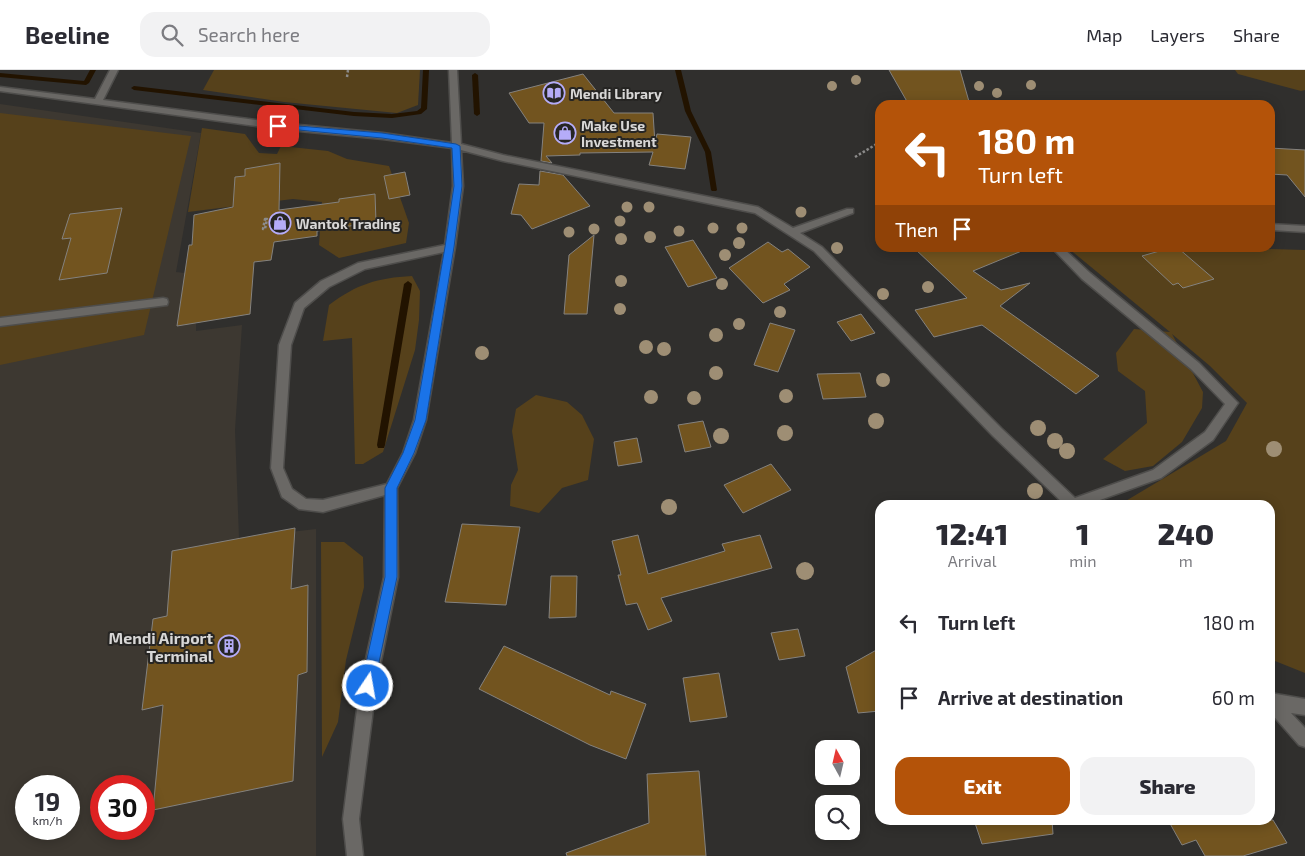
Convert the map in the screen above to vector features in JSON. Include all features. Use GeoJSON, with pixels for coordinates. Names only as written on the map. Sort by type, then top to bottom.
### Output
{"type":"FeatureCollection","features":[{"type":"Feature","properties":{"kind":"street"},"geometry":{"type":"LineString","coordinates":[[98,101],[114,70]]}},
{"type":"Feature","properties":{"kind":"street"},"geometry":{"type":"LineString","coordinates":[[355,856],[351,820],[368,686],[391,577],[391,488],[409,453],[420,420],[450,247],[458,186],[454,70]]}},
{"type":"Feature","properties":{"kind":"street"},"geometry":{"type":"LineString","coordinates":[[0,89],[278,126],[382,136],[456,146],[758,210],[818,249],[997,432],[1069,500]]}},
{"type":"Feature","properties":{"kind":"street"},"geometry":{"type":"LineString","coordinates":[[793,232],[850,211]]}},
{"type":"Feature","properties":{"kind":"street"},"geometry":{"type":"LineString","coordinates":[[1275,227],[1305,229]]}},
{"type":"Feature","properties":{"kind":"street"},"geometry":{"type":"LineString","coordinates":[[391,488],[323,506],[304,505],[287,493],[277,468],[285,345],[299,306],[325,284],[362,266],[450,247]]}},
{"type":"Feature","properties":{"kind":"street"},"geometry":{"type":"LineString","coordinates":[[1061,252],[1086,276],[1195,366],[1232,403],[1209,436],[1157,474],[1084,500]]}},
{"type":"Feature","properties":{"kind":"street"},"geometry":{"type":"LineString","coordinates":[[0,322],[163,302]]}},
{"type":"Feature","properties":{"kind":"street"},"geometry":{"type":"LineString","coordinates":[[1275,703],[1305,707]]}},
{"type":"Feature","properties":{"kind":"street"},"geometry":{"type":"LineString","coordinates":[[1275,706],[1305,739]]}},
{"type":"Feature","properties":{"kind":"path"},"geometry":{"type":"LineString","coordinates":[[347,77],[348,70]]}},
{"type":"Feature","properties":{"kind":"path"},"geometry":{"type":"LineString","coordinates":[[855,157],[875,145]]}},
{"type":"Feature","properties":{"kind":"shaded area"},"geometry":{"type":"Polygon","coordinates":[[[214,70],[420,70],[418,105],[397,113],[284,102],[203,90],[214,70]]]}},
{"type":"Feature","properties":{"kind":"shaded area"},"geometry":{"type":"Polygon","coordinates":[[[1235,70],[1305,70],[1305,90],[1301,91],[1238,74],[1235,70]]]}},
{"type":"Feature","properties":{"kind":"shaded area"},"geometry":{"type":"Polygon","coordinates":[[[0,104],[201,133],[176,272],[185,273],[177,325],[196,323],[196,331],[242,325],[235,430],[239,538],[316,529],[316,856],[0,856],[0,104]]]}},
{"type":"Feature","properties":{"kind":"shaded area"},"geometry":{"type":"Polygon","coordinates":[[[0,113],[191,136],[144,335],[0,365],[0,113]]]}},
{"type":"Feature","properties":{"kind":"shaded area"},"geometry":{"type":"Polygon","coordinates":[[[202,128],[245,134],[259,153],[277,154],[281,146],[328,151],[347,159],[389,166],[409,223],[406,243],[339,258],[319,245],[322,202],[293,199],[188,212],[202,128]]]}},
{"type":"Feature","properties":{"kind":"shaded area"},"geometry":{"type":"Polygon","coordinates":[[[1275,249],[1305,250],[1305,673],[1275,661],[1275,500],[1127,500],[1226,441],[1247,403],[1210,366],[1172,334],[1203,392],[1202,408],[1182,442],[1153,466],[1125,471],[1103,459],[1147,423],[1145,391],[1118,371],[1116,353],[1134,329],[1170,332],[1073,252],[1275,252],[1275,249]]]}},
{"type":"Feature","properties":{"kind":"shaded area"},"geometry":{"type":"Polygon","coordinates":[[[412,276],[420,291],[415,350],[383,452],[363,464],[355,464],[352,338],[323,341],[329,305],[368,283],[388,278],[412,276]]]}},
{"type":"Feature","properties":{"kind":"shaded area"},"geometry":{"type":"Polygon","coordinates":[[[536,395],[567,402],[582,415],[594,439],[588,480],[562,488],[539,513],[510,506],[511,485],[518,470],[512,431],[516,409],[536,395]]]}},
{"type":"Feature","properties":{"kind":"shaded area"},"geometry":{"type":"Polygon","coordinates":[[[321,542],[344,542],[363,557],[364,587],[346,660],[338,722],[322,757],[321,542]]]}},
{"type":"Feature","properties":{"kind":"building"},"geometry":{"type":"Polygon","coordinates":[[[889,70],[960,70],[969,100],[906,100],[889,70]]]}},
{"type":"Feature","properties":{"kind":"building"},"geometry":{"type":"Polygon","coordinates":[[[583,74],[614,113],[653,113],[655,144],[657,134],[691,137],[685,169],[649,165],[653,152],[580,153],[580,155],[546,156],[552,163],[541,161],[544,123],[529,123],[509,93],[583,74]]]}},
{"type":"Feature","properties":{"kind":"building"},"geometry":{"type":"Polygon","coordinates":[[[1275,148],[1305,150],[1305,197],[1287,175],[1275,174],[1275,148]]]}},
{"type":"Feature","properties":{"kind":"building"},"geometry":{"type":"Polygon","coordinates":[[[280,163],[279,210],[339,202],[339,199],[375,194],[376,222],[317,231],[317,236],[274,242],[271,260],[254,262],[250,314],[177,326],[189,245],[192,245],[194,215],[233,207],[235,177],[245,176],[245,169],[280,163]]]}},
{"type":"Feature","properties":{"kind":"building"},"geometry":{"type":"Polygon","coordinates":[[[540,171],[563,175],[590,206],[532,229],[521,215],[511,214],[519,184],[539,185],[540,171]]]}},
{"type":"Feature","properties":{"kind":"building"},"geometry":{"type":"Polygon","coordinates":[[[405,172],[410,195],[389,199],[384,176],[405,172]]]}},
{"type":"Feature","properties":{"kind":"building"},"geometry":{"type":"Polygon","coordinates":[[[122,208],[107,273],[59,280],[71,238],[62,239],[70,214],[122,208]]]}},
{"type":"Feature","properties":{"kind":"building"},"geometry":{"type":"Polygon","coordinates":[[[594,235],[587,314],[564,314],[569,255],[594,235]]]}},
{"type":"Feature","properties":{"kind":"building"},"geometry":{"type":"Polygon","coordinates":[[[693,240],[717,278],[688,287],[665,247],[693,240]]]}},
{"type":"Feature","properties":{"kind":"building"},"geometry":{"type":"Polygon","coordinates":[[[768,242],[782,252],[788,249],[810,267],[784,284],[790,290],[763,303],[729,268],[768,242]]]}},
{"type":"Feature","properties":{"kind":"building"},"geometry":{"type":"Polygon","coordinates":[[[918,252],[1019,252],[973,271],[1001,290],[1030,283],[1000,306],[1099,376],[1076,394],[982,325],[934,337],[915,310],[967,298],[918,252]]]}},
{"type":"Feature","properties":{"kind":"building"},"geometry":{"type":"Polygon","coordinates":[[[1156,252],[1183,252],[1214,279],[1183,288],[1178,283],[1173,285],[1142,256],[1156,252]]]}},
{"type":"Feature","properties":{"kind":"building"},"geometry":{"type":"Polygon","coordinates":[[[861,314],[875,333],[851,341],[837,322],[861,314]]]}},
{"type":"Feature","properties":{"kind":"building"},"geometry":{"type":"Polygon","coordinates":[[[770,323],[795,330],[778,372],[754,365],[770,323]]]}},
{"type":"Feature","properties":{"kind":"building"},"geometry":{"type":"Polygon","coordinates":[[[860,373],[866,397],[823,399],[817,374],[860,373]]]}},
{"type":"Feature","properties":{"kind":"building"},"geometry":{"type":"Polygon","coordinates":[[[703,421],[711,447],[685,452],[678,425],[703,421]]]}},
{"type":"Feature","properties":{"kind":"building"},"geometry":{"type":"Polygon","coordinates":[[[637,438],[642,462],[618,466],[614,442],[637,438]]]}},
{"type":"Feature","properties":{"kind":"building"},"geometry":{"type":"Polygon","coordinates":[[[771,464],[791,490],[743,513],[724,485],[771,464]]]}},
{"type":"Feature","properties":{"kind":"building"},"geometry":{"type":"Polygon","coordinates":[[[462,524],[520,527],[506,605],[445,602],[462,524]]]}},
{"type":"Feature","properties":{"kind":"building"},"geometry":{"type":"Polygon","coordinates":[[[295,528],[291,589],[308,585],[307,672],[298,675],[293,781],[155,810],[155,789],[163,705],[142,710],[153,619],[167,616],[172,551],[295,528]]]}},
{"type":"Feature","properties":{"kind":"building"},"geometry":{"type":"Polygon","coordinates":[[[638,535],[648,574],[725,551],[722,544],[760,535],[772,568],[661,598],[672,621],[648,630],[637,603],[626,605],[618,575],[621,575],[612,541],[638,535]]]}},
{"type":"Feature","properties":{"kind":"building"},"geometry":{"type":"Polygon","coordinates":[[[551,576],[577,576],[576,617],[549,618],[551,576]]]}},
{"type":"Feature","properties":{"kind":"building"},"geometry":{"type":"Polygon","coordinates":[[[798,629],[805,656],[779,660],[771,633],[798,629]]]}},
{"type":"Feature","properties":{"kind":"building"},"geometry":{"type":"Polygon","coordinates":[[[504,646],[610,695],[611,691],[646,704],[626,759],[590,745],[479,689],[504,646]]]}},
{"type":"Feature","properties":{"kind":"building"},"geometry":{"type":"Polygon","coordinates":[[[875,651],[875,711],[858,713],[846,667],[875,651]]]}},
{"type":"Feature","properties":{"kind":"building"},"geometry":{"type":"Polygon","coordinates":[[[719,673],[727,717],[690,722],[683,678],[719,673]]]}},
{"type":"Feature","properties":{"kind":"building"},"geometry":{"type":"Polygon","coordinates":[[[699,771],[706,856],[567,856],[566,853],[649,823],[647,774],[699,771]]]}},
{"type":"Feature","properties":{"kind":"building"},"geometry":{"type":"Polygon","coordinates":[[[1275,823],[1287,843],[1243,856],[1205,856],[1196,840],[1182,845],[1171,825],[1275,825],[1275,823]]]}},
{"type":"Feature","properties":{"kind":"building"},"geometry":{"type":"Polygon","coordinates":[[[976,825],[1052,825],[1053,834],[982,844],[976,825]]]}},
{"type":"Feature","properties":{"kind":"waterway"},"geometry":{"type":"LineString","coordinates":[[0,75],[86,83],[93,70]]}},
{"type":"Feature","properties":{"kind":"waterway"},"geometry":{"type":"LineString","coordinates":[[134,88],[354,114],[392,116],[419,113],[424,109],[426,70]]}},
{"type":"Feature","properties":{"kind":"waterway"},"geometry":{"type":"LineString","coordinates":[[678,70],[688,111],[708,152],[714,190]]}},
{"type":"Feature","properties":{"kind":"waterway"},"geometry":{"type":"LineString","coordinates":[[475,75],[477,114]]}},
{"type":"Feature","properties":{"kind":"waterway"},"geometry":{"type":"LineString","coordinates":[[381,445],[408,284]]}},
{"type":"Feature","properties":{"kind":"place","name":"Mendi Library"},"geometry":{"type":"Point","coordinates":[554,93]}},
{"type":"Feature","properties":{"kind":"place","name":"Make Use Investment"},"geometry":{"type":"Point","coordinates":[565,133]}},
{"type":"Feature","properties":{"kind":"place","name":"Wantok Trading"},"geometry":{"type":"Point","coordinates":[280,223]}},
{"type":"Feature","properties":{"kind":"place","name":"Mendi Airport Terminal"},"geometry":{"type":"Point","coordinates":[229,646]}},
{"type":"Feature","properties":{"kind":"route"},"geometry":{"type":"LineString","coordinates":[[278,126],[382,136],[456,146],[458,186],[450,247],[420,420],[409,453],[391,488],[391,577],[368,686]]}}]}
